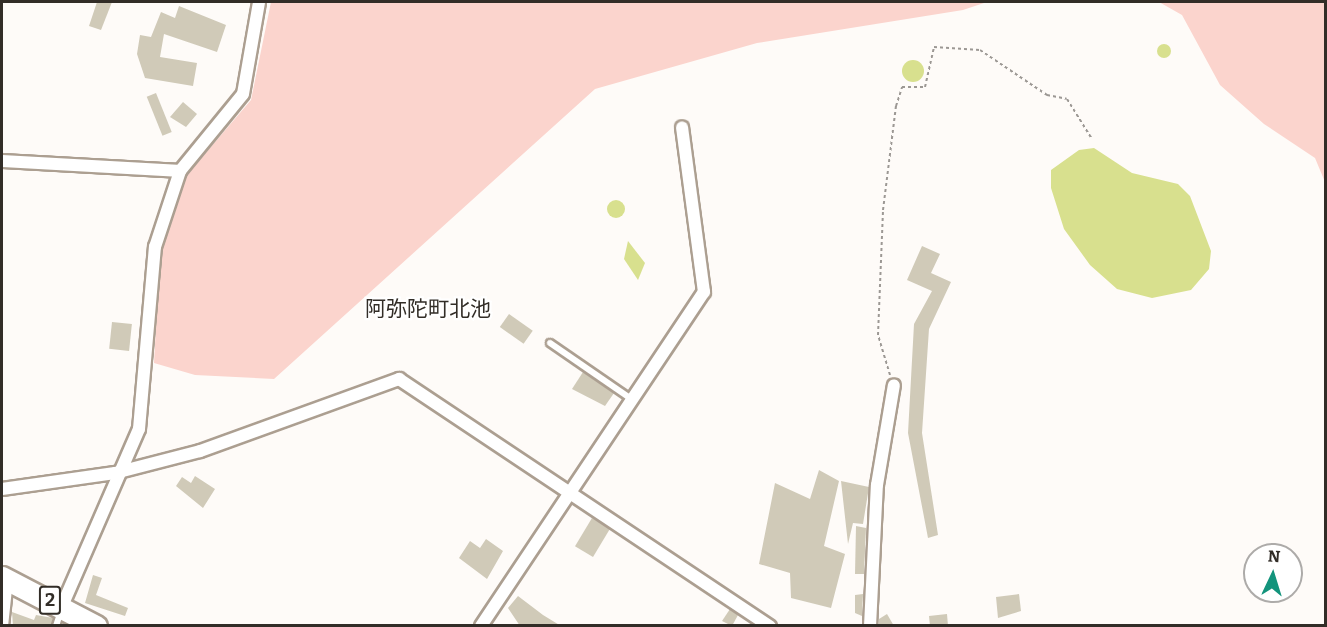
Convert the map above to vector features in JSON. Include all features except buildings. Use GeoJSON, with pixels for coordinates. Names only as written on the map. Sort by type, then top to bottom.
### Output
{"type":"FeatureCollection","features":[{"type":"Feature","properties":{"kind":"highway","name":"2"},"geometry":{"type":"LineString","coordinates":[[4,578],[60,615],[96,626]]}},
{"type":"Feature","properties":{"kind":"street"},"geometry":{"type":"LineString","coordinates":[[60,615],[115,473],[139,429],[155,247],[180,171],[243,94],[259,2]]}},
{"type":"Feature","properties":{"kind":"street"},"geometry":{"type":"LineString","coordinates":[[481,626],[704,292],[682,127]]}},
{"type":"Feature","properties":{"kind":"street"},"geometry":{"type":"LineString","coordinates":[[2,161],[180,171]]}},
{"type":"Feature","properties":{"kind":"street"},"geometry":{"type":"LineString","coordinates":[[2,489],[115,473],[256,433],[399,379],[572,492],[770,626]]}},
{"type":"Feature","properties":{"kind":"street"},"geometry":{"type":"LineString","coordinates":[[870,626],[877,485],[894,386]]}},
{"type":"Feature","properties":{"kind":"street"},"geometry":{"type":"LineString","coordinates":[[2,626],[4,578]]}},
{"type":"Feature","properties":{"kind":"lane"},"geometry":{"type":"LineString","coordinates":[[550,343],[633,400]]}},
{"type":"Feature","properties":{"kind":"path"},"geometry":{"type":"LineString","coordinates":[[894,386],[878,335],[887,175],[899,93],[902,87],[925,87],[934,47],[980,50],[1047,95],[1067,99],[1092,139]]}},
{"type":"Feature","properties":{"kind":"shaded area"},"geometry":{"type":"Polygon","coordinates":[[[271,2],[987,2],[963,10],[757,43],[595,89],[274,379],[195,375],[154,363],[160,253],[186,176],[251,100],[271,2]]]}},
{"type":"Feature","properties":{"kind":"shaded area"},"geometry":{"type":"Polygon","coordinates":[[[1159,2],[1325,2],[1325,182],[1315,158],[1264,124],[1220,85],[1182,15],[1159,2]]]}},
{"type":"Feature","properties":{"kind":"shaded area"},"geometry":{"type":"Polygon","coordinates":[[[1161,44],[1167,44],[1171,51],[1167,58],[1161,58],[1157,54],[1157,48],[1161,44]]]}},
{"type":"Feature","properties":{"kind":"shaded area"},"geometry":{"type":"Polygon","coordinates":[[[913,60],[921,63],[924,71],[921,79],[913,82],[905,79],[902,71],[905,63],[913,60]]]}},
{"type":"Feature","properties":{"kind":"shaded area"},"geometry":{"type":"Polygon","coordinates":[[[1094,148],[1132,173],[1178,184],[1190,196],[1211,251],[1209,269],[1191,290],[1152,298],[1117,289],[1090,265],[1064,229],[1051,188],[1051,170],[1079,150],[1094,148]]]}},
{"type":"Feature","properties":{"kind":"shaded area"},"geometry":{"type":"Polygon","coordinates":[[[616,200],[622,203],[625,209],[622,215],[616,218],[610,215],[607,209],[610,203],[616,200]]]}},
{"type":"Feature","properties":{"kind":"shaded area"},"geometry":{"type":"Polygon","coordinates":[[[628,241],[645,263],[638,280],[624,259],[628,241]]]}},
{"type":"Feature","properties":{"kind":"district","name":"阿弥陀町北池"},"geometry":{"type":"Point","coordinates":[428,309]}}]}
